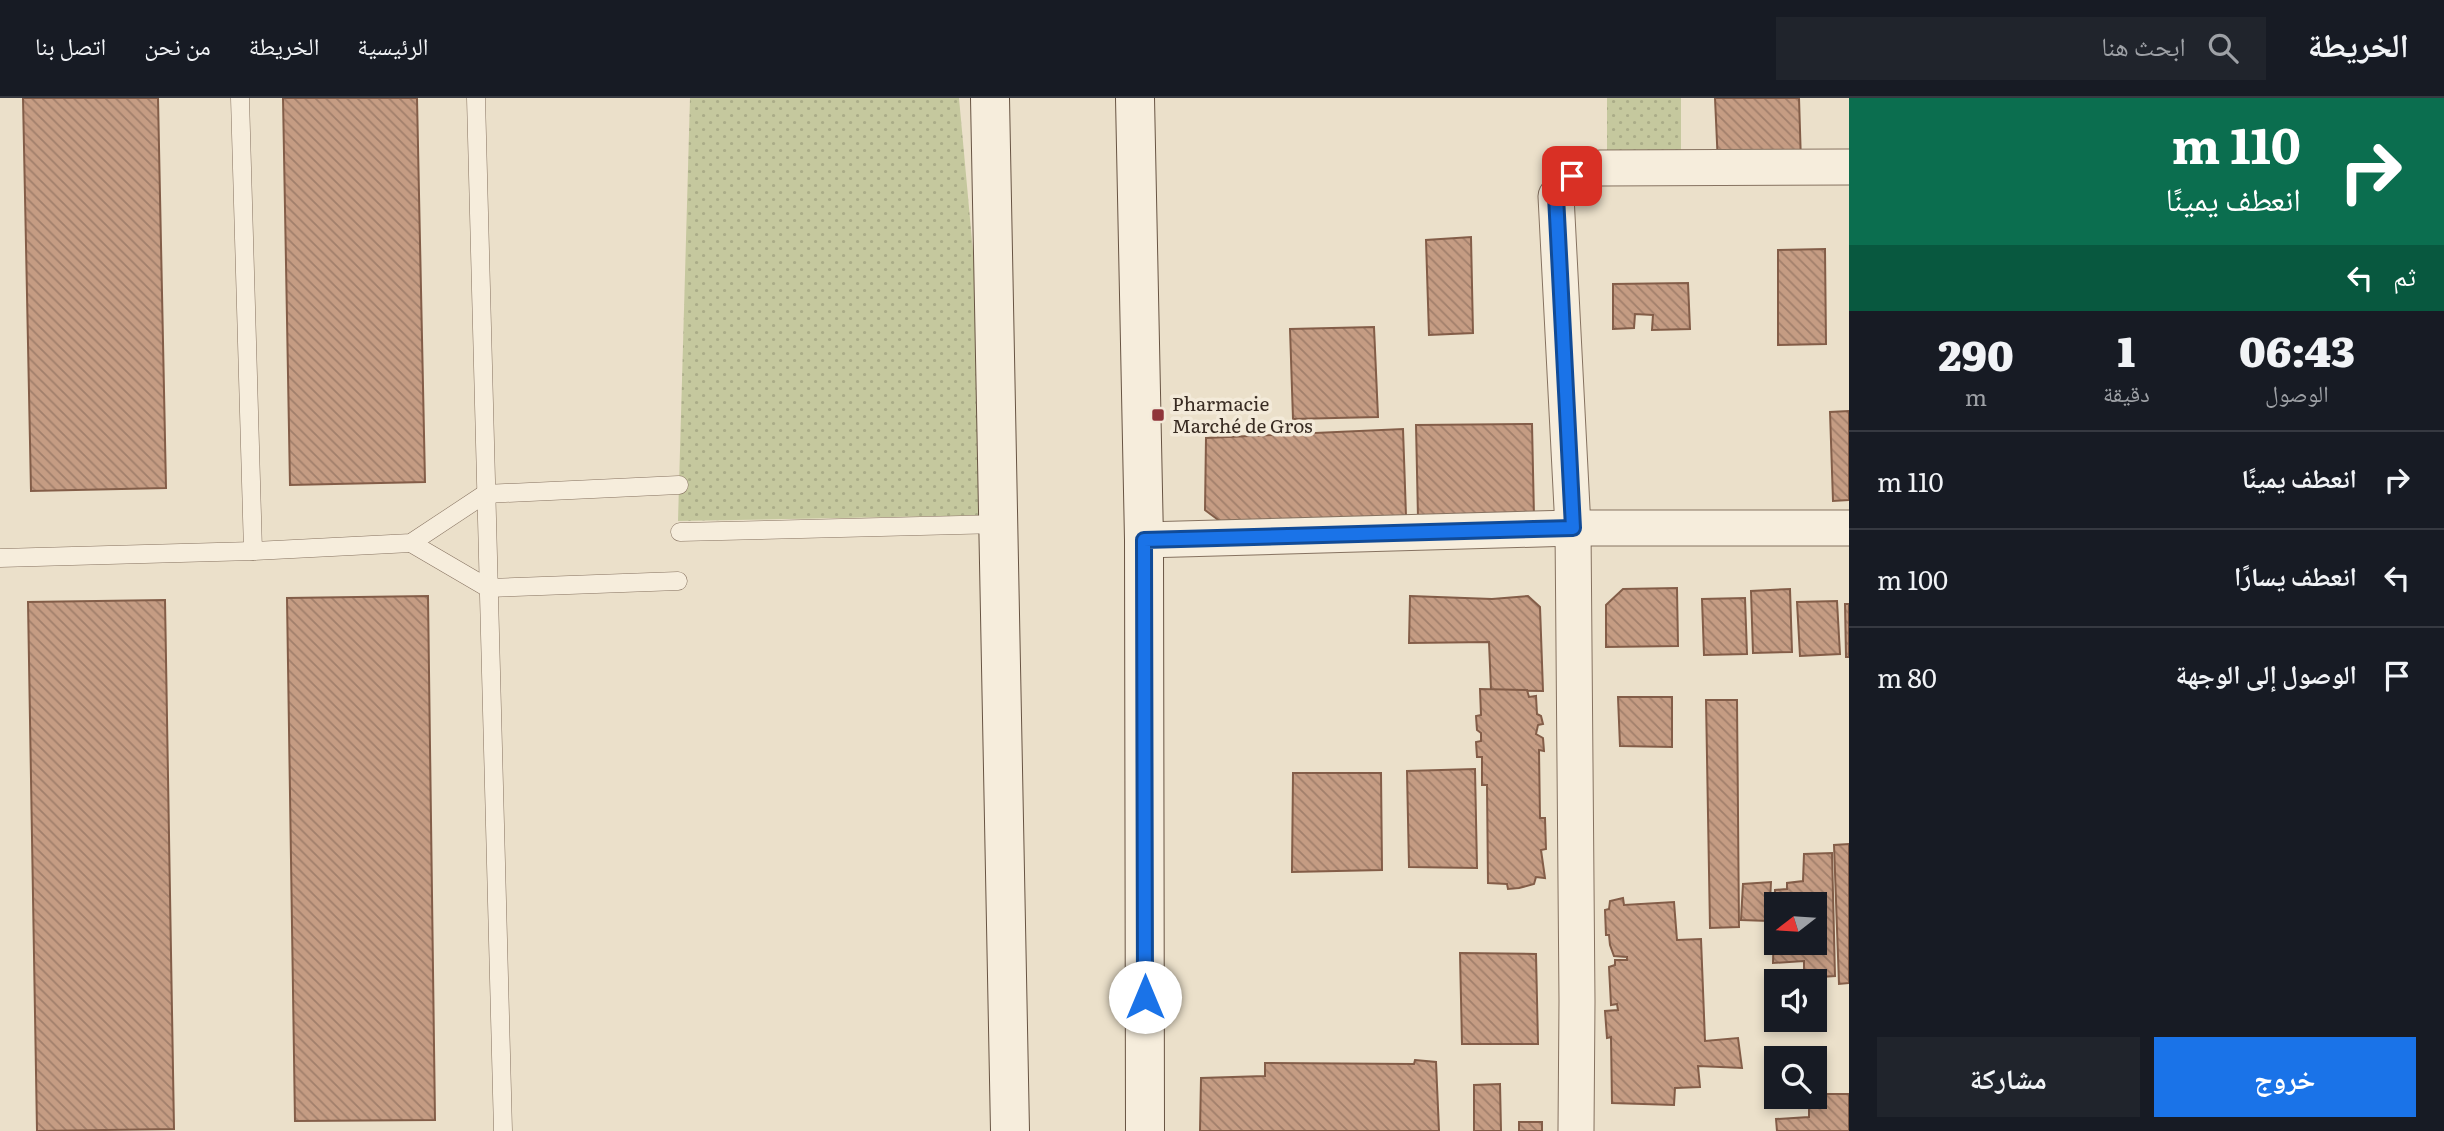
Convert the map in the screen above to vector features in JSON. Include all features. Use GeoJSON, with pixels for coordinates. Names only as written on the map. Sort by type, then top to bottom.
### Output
{"type":"FeatureCollection","features":[{"type":"Feature","properties":{"kind":"street"},"geometry":{"type":"LineString","coordinates":[[990,98],[1010,1131]]}},
{"type":"Feature","properties":{"kind":"street"},"geometry":{"type":"LineString","coordinates":[[1135,98],[1144,540],[1145,1131]]}},
{"type":"Feature","properties":{"kind":"street"},"geometry":{"type":"LineString","coordinates":[[1576,1131],[1573,528],[1556,196],[1563,183],[1584,170],[1600,168],[1849,167]]}},
{"type":"Feature","properties":{"kind":"street"},"geometry":{"type":"LineString","coordinates":[[1144,540],[1573,528],[1849,528]]}},
{"type":"Feature","properties":{"kind":"lane"},"geometry":{"type":"LineString","coordinates":[[240,98],[253,551]]}},
{"type":"Feature","properties":{"kind":"lane"},"geometry":{"type":"LineString","coordinates":[[476,98],[503,1131]]}},
{"type":"Feature","properties":{"kind":"lane"},"geometry":{"type":"LineString","coordinates":[[0,558],[253,551],[411,543],[485,494],[679,485]]}},
{"type":"Feature","properties":{"kind":"lane"},"geometry":{"type":"LineString","coordinates":[[680,532],[1000,524]]}},
{"type":"Feature","properties":{"kind":"lane"},"geometry":{"type":"LineString","coordinates":[[411,543],[488,588],[678,581]]}},
{"type":"Feature","properties":{"kind":"green space"},"geometry":{"type":"Polygon","coordinates":[[[690,98],[959,98],[997,515],[678,521],[690,98]]]}},
{"type":"Feature","properties":{"kind":"green space"},"geometry":{"type":"Polygon","coordinates":[[[1607,98],[1681,98],[1681,157],[1607,156],[1607,98]]]}},
{"type":"Feature","properties":{"kind":"building"},"geometry":{"type":"Polygon","coordinates":[[[23,98],[158,98],[166,488],[31,491],[23,98]]]}},
{"type":"Feature","properties":{"kind":"building"},"geometry":{"type":"Polygon","coordinates":[[[283,98],[417,98],[425,482],[290,485],[283,98]]]}},
{"type":"Feature","properties":{"kind":"building"},"geometry":{"type":"Polygon","coordinates":[[[1715,98],[1799,98],[1801,162],[1718,165],[1715,98]]]}},
{"type":"Feature","properties":{"kind":"building"},"geometry":{"type":"Polygon","coordinates":[[[1471,237],[1473,333],[1429,335],[1426,240],[1471,237]]]}},
{"type":"Feature","properties":{"kind":"building"},"geometry":{"type":"Polygon","coordinates":[[[1825,249],[1826,344],[1778,345],[1778,250],[1825,249]]]}},
{"type":"Feature","properties":{"kind":"building"},"geometry":{"type":"Polygon","coordinates":[[[1688,283],[1690,329],[1652,330],[1653,315],[1635,314],[1634,328],[1613,329],[1613,284],[1688,283]]]}},
{"type":"Feature","properties":{"kind":"building"},"geometry":{"type":"Polygon","coordinates":[[[1374,327],[1378,417],[1293,419],[1290,329],[1374,327]]]}},
{"type":"Feature","properties":{"kind":"building"},"geometry":{"type":"Polygon","coordinates":[[[1849,411],[1849,500],[1833,501],[1830,412],[1849,411]]]}},
{"type":"Feature","properties":{"kind":"building"},"geometry":{"type":"Polygon","coordinates":[[[1532,424],[1534,517],[1418,518],[1416,425],[1532,424]]]}},
{"type":"Feature","properties":{"kind":"building"},"geometry":{"type":"Polygon","coordinates":[[[1403,429],[1406,516],[1221,522],[1205,510],[1206,438],[1403,429]]]}},
{"type":"Feature","properties":{"kind":"building"},"geometry":{"type":"Polygon","coordinates":[[[1677,588],[1678,646],[1606,647],[1606,605],[1623,589],[1677,588]]]}},
{"type":"Feature","properties":{"kind":"building"},"geometry":{"type":"Polygon","coordinates":[[[1790,589],[1792,652],[1753,653],[1751,591],[1790,589]]]}},
{"type":"Feature","properties":{"kind":"building"},"geometry":{"type":"Polygon","coordinates":[[[428,596],[435,1120],[295,1121],[287,598],[428,596]]]}},
{"type":"Feature","properties":{"kind":"building"},"geometry":{"type":"Polygon","coordinates":[[[1410,596],[1492,599],[1528,596],[1540,607],[1543,691],[1491,690],[1489,642],[1409,643],[1410,596]]]}},
{"type":"Feature","properties":{"kind":"building"},"geometry":{"type":"Polygon","coordinates":[[[1745,598],[1747,654],[1704,655],[1702,599],[1745,598]]]}},
{"type":"Feature","properties":{"kind":"building"},"geometry":{"type":"Polygon","coordinates":[[[165,600],[174,1129],[37,1131],[28,602],[165,600]]]}},
{"type":"Feature","properties":{"kind":"building"},"geometry":{"type":"Polygon","coordinates":[[[1837,601],[1840,654],[1800,656],[1797,602],[1837,601]]]}},
{"type":"Feature","properties":{"kind":"building"},"geometry":{"type":"Polygon","coordinates":[[[1845,604],[1849,604],[1849,657],[1846,657],[1845,604]]]}},
{"type":"Feature","properties":{"kind":"building"},"geometry":{"type":"Polygon","coordinates":[[[1480,689],[1527,690],[1529,697],[1536,696],[1537,714],[1541,716],[1543,724],[1538,725],[1536,734],[1543,738],[1544,751],[1539,750],[1540,818],[1545,818],[1546,849],[1541,850],[1545,878],[1536,877],[1534,884],[1519,888],[1508,889],[1507,884],[1488,883],[1487,785],[1482,785],[1482,757],[1477,757],[1476,742],[1481,741],[1476,716],[1481,715],[1480,689]]]}},
{"type":"Feature","properties":{"kind":"building"},"geometry":{"type":"Polygon","coordinates":[[[1618,697],[1672,697],[1672,747],[1620,746],[1618,697]]]}},
{"type":"Feature","properties":{"kind":"building"},"geometry":{"type":"Polygon","coordinates":[[[1706,700],[1737,700],[1739,927],[1710,928],[1706,700]]]}},
{"type":"Feature","properties":{"kind":"building"},"geometry":{"type":"Polygon","coordinates":[[[1475,769],[1477,868],[1409,867],[1407,771],[1475,769]]]}},
{"type":"Feature","properties":{"kind":"building"},"geometry":{"type":"Polygon","coordinates":[[[1293,773],[1381,773],[1382,870],[1292,872],[1293,773]]]}},
{"type":"Feature","properties":{"kind":"building"},"geometry":{"type":"Polygon","coordinates":[[[1849,844],[1849,983],[1839,984],[1834,845],[1849,844]]]}},
{"type":"Feature","properties":{"kind":"building"},"geometry":{"type":"Polygon","coordinates":[[[1832,853],[1835,976],[1827,977],[1827,969],[1804,969],[1804,961],[1773,963],[1773,956],[1827,956],[1827,892],[1775,892],[1787,889],[1787,883],[1803,881],[1804,854],[1832,853]]]}},
{"type":"Feature","properties":{"kind":"building"},"geometry":{"type":"Polygon","coordinates":[[[1771,882],[1770,892],[1764,892],[1764,921],[1741,920],[1743,884],[1771,882]]]}},
{"type":"Feature","properties":{"kind":"building"},"geometry":{"type":"Polygon","coordinates":[[[1623,898],[1624,905],[1674,902],[1677,940],[1701,939],[1705,1041],[1738,1038],[1742,1068],[1698,1066],[1700,1087],[1675,1088],[1674,1105],[1612,1103],[1611,1037],[1607,1038],[1605,1011],[1618,1010],[1617,1004],[1611,1005],[1609,967],[1615,965],[1615,960],[1627,960],[1627,957],[1614,956],[1609,935],[1606,935],[1605,910],[1609,909],[1610,901],[1623,898]]]}},
{"type":"Feature","properties":{"kind":"building"},"geometry":{"type":"Polygon","coordinates":[[[1460,953],[1536,954],[1538,1044],[1462,1044],[1460,953]]]}},
{"type":"Feature","properties":{"kind":"building"},"geometry":{"type":"Polygon","coordinates":[[[1415,1060],[1436,1062],[1439,1131],[1200,1131],[1201,1078],[1265,1076],[1265,1063],[1414,1064],[1415,1060]]]}},
{"type":"Feature","properties":{"kind":"building"},"geometry":{"type":"Polygon","coordinates":[[[1500,1084],[1501,1131],[1474,1131],[1474,1085],[1500,1084]]]}},
{"type":"Feature","properties":{"kind":"building"},"geometry":{"type":"Polygon","coordinates":[[[1827,1094],[1849,1094],[1849,1131],[1777,1131],[1776,1119],[1809,1117],[1809,1109],[1827,1109],[1827,1094]]]}},
{"type":"Feature","properties":{"kind":"building"},"geometry":{"type":"Polygon","coordinates":[[[1519,1122],[1542,1122],[1542,1131],[1519,1131],[1519,1122]]]}},
{"type":"Feature","properties":{"kind":"place","name":"Pharmacie Marché de Gros"},"geometry":{"type":"Point","coordinates":[1158,415]}},
{"type":"Feature","properties":{"kind":"route"},"geometry":{"type":"LineString","coordinates":[[1145,997],[1144,540],[1573,528],[1556,196],[1563,183],[1572,176]]}}]}
